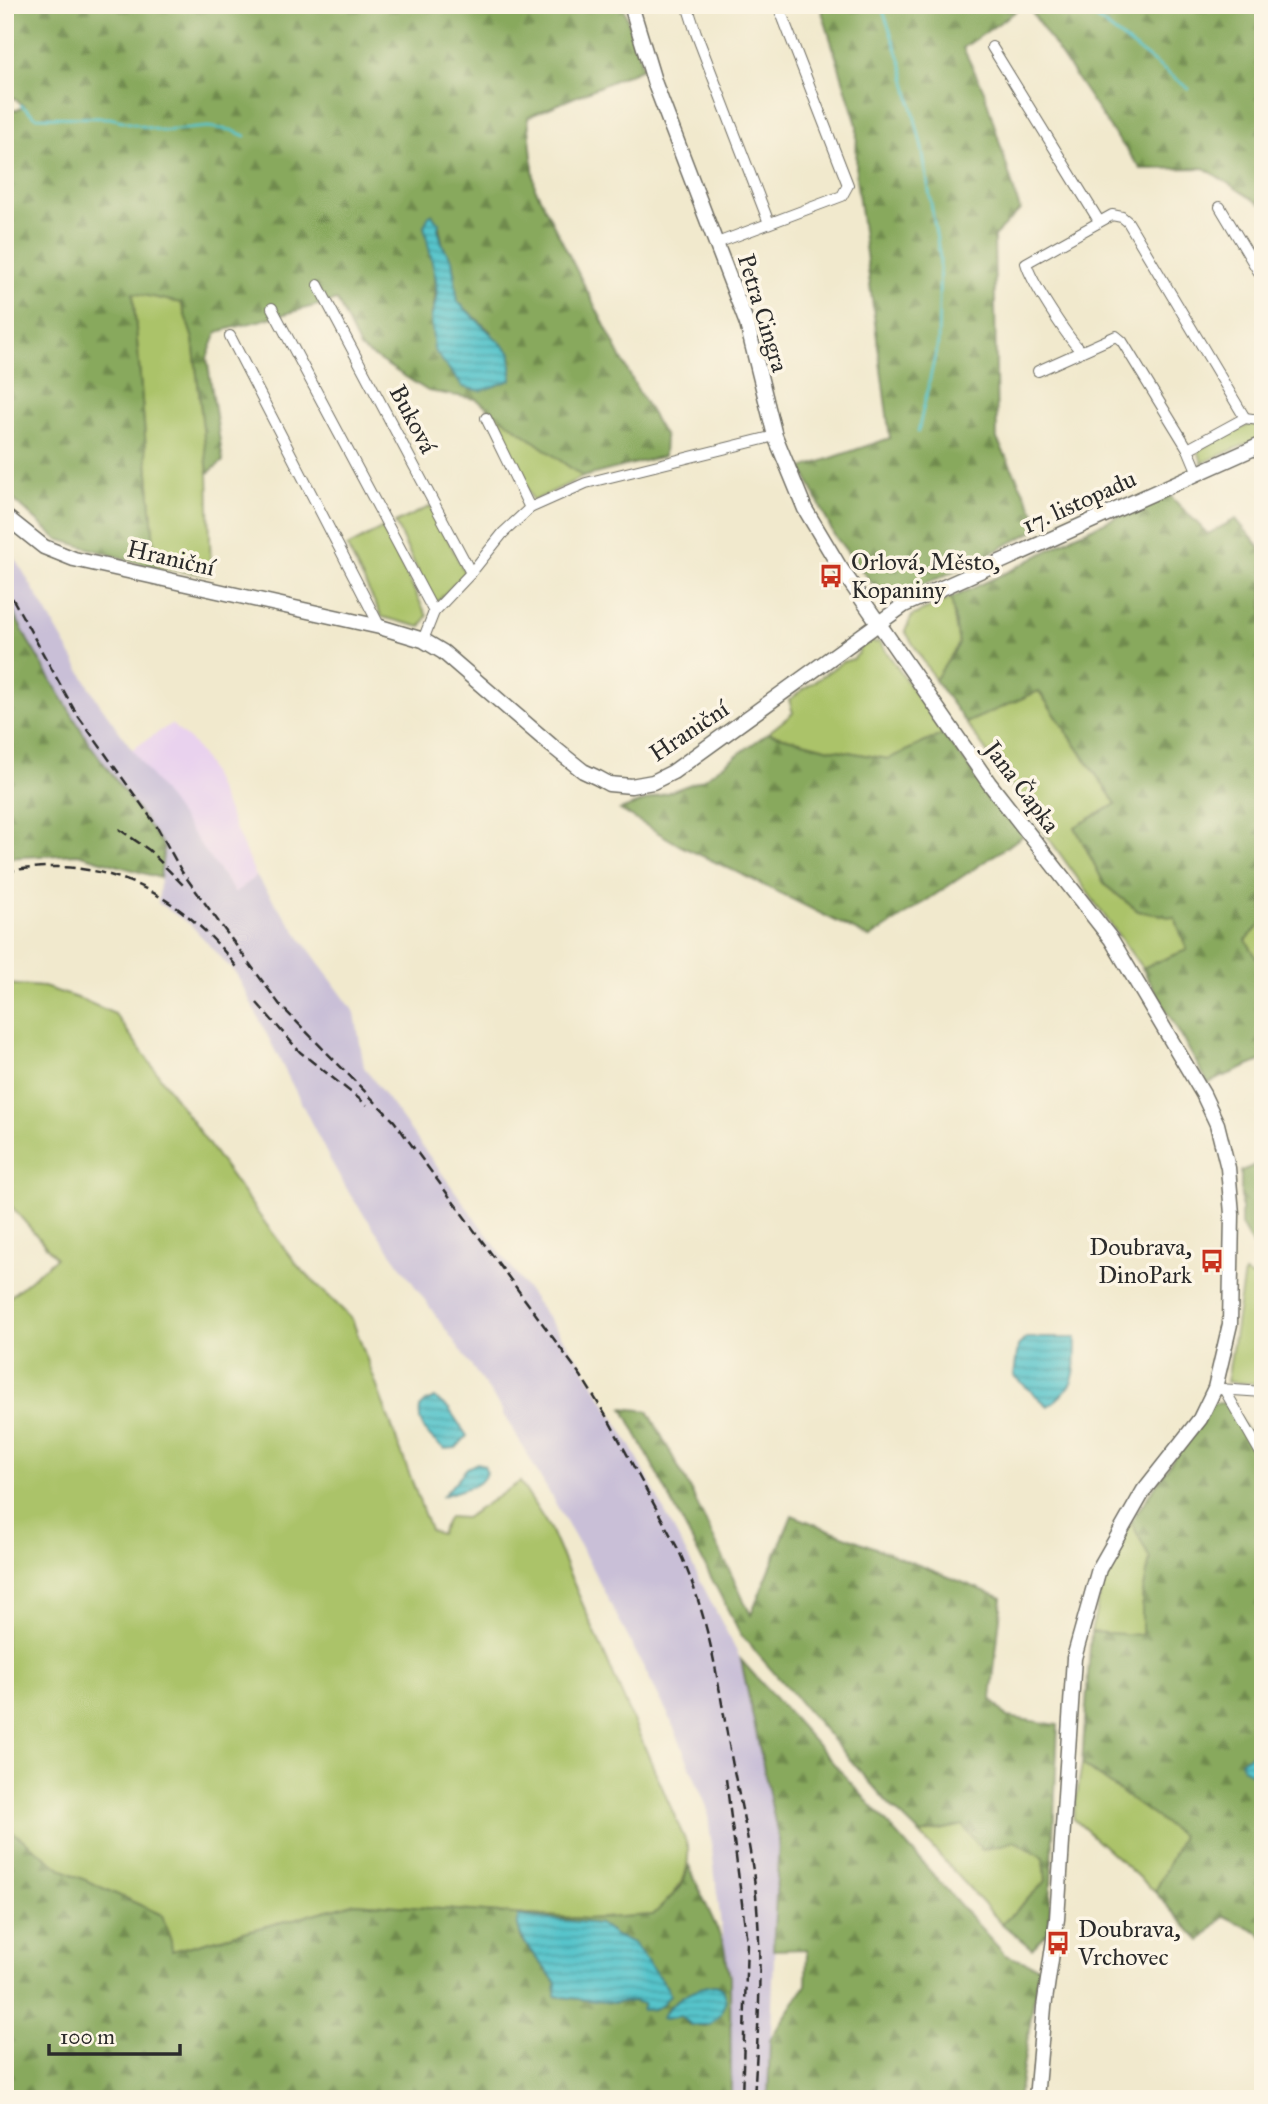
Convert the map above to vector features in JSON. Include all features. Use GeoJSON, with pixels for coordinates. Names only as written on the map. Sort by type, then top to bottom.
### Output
{"type":"FeatureCollection","features":[{"type":"Feature","properties":{"kind":"street","name":"Petra Cingra"},"geometry":{"type":"LineString","coordinates":[[631,5],[655,84],[747,324],[775,436],[805,509],[839,566],[878,622]]}},
{"type":"Feature","properties":{"kind":"street"},"geometry":{"type":"LineString","coordinates":[[687,5],[769,223]]}},
{"type":"Feature","properties":{"kind":"street"},"geometry":{"type":"LineString","coordinates":[[717,243],[842,196],[848,185],[778,5]]}},
{"type":"Feature","properties":{"kind":"street"},"geometry":{"type":"LineString","coordinates":[[992,47],[1098,221]]}},
{"type":"Feature","properties":{"kind":"street"},"geometry":{"type":"LineString","coordinates":[[1220,207],[1263,279]]}},
{"type":"Feature","properties":{"kind":"street"},"geometry":{"type":"LineString","coordinates":[[1080,350],[1026,263],[1098,221],[1112,215],[1122,217],[1128,222],[1245,418]]}},
{"type":"Feature","properties":{"kind":"street","name":"Buková"},"geometry":{"type":"LineString","coordinates":[[318,285],[471,573]]}},
{"type":"Feature","properties":{"kind":"street"},"geometry":{"type":"LineString","coordinates":[[272,308],[434,612]]}},
{"type":"Feature","properties":{"kind":"street"},"geometry":{"type":"LineString","coordinates":[[230,336],[380,627]]}},
{"type":"Feature","properties":{"kind":"street"},"geometry":{"type":"LineString","coordinates":[[1038,371],[1116,336],[1122,341],[1188,449],[1198,473]]}},
{"type":"Feature","properties":{"kind":"street"},"geometry":{"type":"LineString","coordinates":[[1188,449],[1245,418],[1259,420],[1263,417]]}},
{"type":"Feature","properties":{"kind":"street"},"geometry":{"type":"LineString","coordinates":[[486,418],[530,508]]}},
{"type":"Feature","properties":{"kind":"street"},"geometry":{"type":"LineString","coordinates":[[422,640],[434,612],[471,573],[503,533],[530,508],[586,483],[775,436]]}},
{"type":"Feature","properties":{"kind":"street","name":"17. listopadu"},"geometry":{"type":"LineString","coordinates":[[878,622],[904,605],[1263,444]]}},
{"type":"Feature","properties":{"kind":"street","name":"Hraniční"},"geometry":{"type":"LineString","coordinates":[[5,516],[44,547],[74,559],[380,627],[422,640],[461,666],[583,771],[609,784],[631,786],[653,782],[673,772],[878,622]]}},
{"type":"Feature","properties":{"kind":"street","name":"Jana Čapka"},"geometry":{"type":"LineString","coordinates":[[878,622],[989,783],[1111,939],[1203,1094],[1217,1124],[1228,1168],[1232,1214],[1230,1324],[1219,1389],[1200,1419],[1144,1490],[1099,1569],[1074,1658],[1057,1919],[1044,2007],[1036,2099]]}},
{"type":"Feature","properties":{"kind":"street"},"geometry":{"type":"LineString","coordinates":[[1219,1389],[1263,1392]]}},
{"type":"Feature","properties":{"kind":"street"},"geometry":{"type":"LineString","coordinates":[[1219,1389],[1263,1457]]}},
{"type":"Feature","properties":{"kind":"shaded area"},"geometry":{"type":"Polygon","coordinates":[[[5,540],[99,703],[235,893],[256,876],[355,1013],[364,1067],[581,1363],[631,1446],[741,1660],[779,1841],[768,2099],[731,2099],[730,1977],[723,1942],[707,1807],[669,1716],[584,1553],[497,1402],[351,1196],[328,1156],[237,975],[190,924],[158,903],[164,847],[89,743],[28,641],[5,596],[5,540]]]}},
{"type":"Feature","properties":{"kind":"shaded area"},"geometry":{"type":"Polygon","coordinates":[[[171,724],[193,743],[207,764],[256,876],[235,893],[131,750],[171,724]]]}},
{"type":"Feature","properties":{"kind":"green space"},"geometry":{"type":"Polygon","coordinates":[[[5,5],[623,5],[643,68],[528,117],[535,188],[636,387],[665,437],[664,456],[583,477],[476,399],[428,391],[360,348],[337,300],[217,332],[207,358],[223,461],[208,473],[193,339],[181,303],[133,293],[156,568],[57,539],[5,492],[5,110],[17,110],[24,106],[5,91],[5,5]],[[424,226],[436,282],[431,318],[490,331],[458,302],[452,260],[443,246],[439,226],[424,226]]]}},
{"type":"Feature","properties":{"kind":"green space"},"geometry":{"type":"Polygon","coordinates":[[[820,5],[1025,5],[963,48],[984,91],[1020,210],[994,236],[997,439],[1042,527],[902,594],[879,592],[834,535],[802,468],[890,438],[856,177],[857,125],[820,5]]]}},
{"type":"Feature","properties":{"kind":"green space"},"geometry":{"type":"Polygon","coordinates":[[[1027,5],[1263,5],[1263,203],[1260,204],[1204,168],[1141,169],[1112,131],[1027,5]]]}},
{"type":"Feature","properties":{"kind":"green space"},"geometry":{"type":"Polygon","coordinates":[[[133,292],[181,303],[193,339],[208,473],[211,575],[156,568],[133,292]]]}},
{"type":"Feature","properties":{"kind":"green space"},"geometry":{"type":"Polygon","coordinates":[[[486,406],[583,477],[533,501],[486,406]]]}},
{"type":"Feature","properties":{"kind":"green space"},"geometry":{"type":"Polygon","coordinates":[[[1263,423],[1263,437],[1202,463],[1198,449],[1249,425],[1263,423]]]}},
{"type":"Feature","properties":{"kind":"green space"},"geometry":{"type":"Polygon","coordinates":[[[1168,494],[1208,534],[1236,519],[1263,551],[1263,922],[1246,940],[1263,969],[1263,1060],[1208,1083],[1142,968],[1187,950],[1175,918],[1138,911],[1105,885],[1075,827],[1116,804],[1039,691],[966,723],[935,680],[959,644],[951,598],[1014,569],[1074,536],[1168,494]]]}},
{"type":"Feature","properties":{"kind":"green space"},"geometry":{"type":"Polygon","coordinates":[[[431,506],[465,573],[434,605],[395,523],[431,506]]]}},
{"type":"Feature","properties":{"kind":"green space"},"geometry":{"type":"Polygon","coordinates":[[[383,528],[427,616],[421,627],[382,617],[347,547],[383,528]]]}},
{"type":"Feature","properties":{"kind":"green space"},"geometry":{"type":"Polygon","coordinates":[[[5,596],[28,641],[89,743],[164,847],[160,878],[78,854],[5,858],[5,596]]]}},
{"type":"Feature","properties":{"kind":"green space"},"geometry":{"type":"Polygon","coordinates":[[[951,598],[959,644],[935,680],[905,631],[912,616],[951,598]]]}},
{"type":"Feature","properties":{"kind":"green space"},"geometry":{"type":"Polygon","coordinates":[[[870,641],[879,641],[943,734],[888,759],[826,748],[768,733],[793,713],[789,700],[842,662],[853,659],[860,648],[870,641]]]}},
{"type":"Feature","properties":{"kind":"green space"},"geometry":{"type":"Polygon","coordinates":[[[1038,690],[1116,804],[1075,827],[1105,885],[1138,911],[1175,917],[1187,950],[1142,968],[966,723],[1038,690]]]}},
{"type":"Feature","properties":{"kind":"green space"},"geometry":{"type":"Polygon","coordinates":[[[768,733],[826,748],[888,759],[943,734],[1023,836],[870,938],[681,846],[620,810],[702,780],[768,733]]]}},
{"type":"Feature","properties":{"kind":"green space"},"geometry":{"type":"Polygon","coordinates":[[[1263,922],[1263,969],[1246,940],[1263,922]]]}},
{"type":"Feature","properties":{"kind":"green space"},"geometry":{"type":"Polygon","coordinates":[[[5,984],[44,987],[115,1014],[298,1266],[352,1319],[430,1530],[440,1534],[449,1517],[465,1518],[520,1482],[550,1529],[688,1847],[684,1878],[675,1893],[653,1915],[587,1919],[355,1903],[171,1951],[162,1915],[63,1870],[5,1826],[5,1301],[56,1258],[5,1199],[5,984]]]}},
{"type":"Feature","properties":{"kind":"green space"},"geometry":{"type":"Polygon","coordinates":[[[1263,1162],[1263,1264],[1241,1225],[1241,1171],[1263,1162]]]}},
{"type":"Feature","properties":{"kind":"green space"},"geometry":{"type":"Polygon","coordinates":[[[1244,1273],[1263,1282],[1263,1384],[1227,1382],[1244,1273]]]}},
{"type":"Feature","properties":{"kind":"green space"},"geometry":{"type":"Polygon","coordinates":[[[1212,1403],[1228,1403],[1263,1454],[1263,1937],[1224,1916],[1200,1941],[1155,1892],[1182,1836],[1082,1764],[1091,1632],[1142,1635],[1142,1598],[1150,1559],[1131,1521],[1212,1403]]]}},
{"type":"Feature","properties":{"kind":"green space"},"geometry":{"type":"Polygon","coordinates":[[[623,1408],[648,1411],[687,1483],[751,1615],[792,1515],[1002,1598],[991,1699],[1007,1717],[1058,1725],[1049,1931],[1032,1949],[1002,1924],[1046,1881],[1044,1857],[1015,1841],[982,1850],[963,1825],[920,1834],[887,1802],[741,1635],[623,1408]]]}},
{"type":"Feature","properties":{"kind":"green space"},"geometry":{"type":"Polygon","coordinates":[[[1131,1521],[1150,1559],[1142,1598],[1142,1636],[1091,1632],[1105,1572],[1131,1521]]]}},
{"type":"Feature","properties":{"kind":"green space"},"geometry":{"type":"Polygon","coordinates":[[[741,1660],[1005,1955],[1039,1967],[1018,2099],[768,2099],[770,2039],[806,1985],[807,1949],[773,1950],[779,1841],[741,1660]]]}},
{"type":"Feature","properties":{"kind":"green space"},"geometry":{"type":"Polygon","coordinates":[[[1082,1764],[1182,1836],[1155,1892],[1073,1818],[1082,1764]]]}},
{"type":"Feature","properties":{"kind":"green space"},"geometry":{"type":"Polygon","coordinates":[[[963,1825],[982,1850],[1015,1841],[1044,1857],[1046,1881],[1002,1924],[920,1834],[963,1825]]]}},
{"type":"Feature","properties":{"kind":"green space"},"geometry":{"type":"Polygon","coordinates":[[[5,1826],[63,1870],[162,1915],[172,1951],[355,1903],[587,1919],[653,1915],[681,1887],[689,1866],[723,1942],[730,1977],[731,2099],[5,2099],[5,1826]],[[518,1917],[521,1939],[556,1983],[555,1996],[613,2003],[634,2001],[644,2004],[643,2010],[648,2010],[658,2007],[670,1995],[633,1943],[616,1936],[599,1924],[518,1917]],[[716,1985],[689,1993],[666,2010],[684,2017],[688,2024],[706,2026],[720,1987],[716,1985]]]}},
{"type":"Feature","properties":{"kind":"water"},"geometry":{"type":"Polygon","coordinates":[[[432,215],[439,223],[443,246],[452,260],[458,302],[511,353],[511,380],[481,391],[463,387],[434,350],[431,318],[437,298],[436,280],[424,226],[432,215]]]}},
{"type":"Feature","properties":{"kind":"water"},"geometry":{"type":"Polygon","coordinates":[[[1026,1338],[1076,1338],[1073,1377],[1065,1391],[1048,1406],[1014,1376],[1018,1346],[1026,1338]]]}},
{"type":"Feature","properties":{"kind":"water"},"geometry":{"type":"Polygon","coordinates":[[[435,1398],[449,1409],[467,1436],[456,1448],[445,1449],[430,1437],[423,1427],[420,1408],[435,1398]]]}},
{"type":"Feature","properties":{"kind":"water"},"geometry":{"type":"Polygon","coordinates":[[[477,1463],[484,1465],[487,1473],[481,1481],[443,1496],[467,1468],[477,1463]]]}},
{"type":"Feature","properties":{"kind":"water"},"geometry":{"type":"Polygon","coordinates":[[[1252,1754],[1263,1754],[1263,1777],[1243,1768],[1241,1761],[1252,1754]]]}},
{"type":"Feature","properties":{"kind":"water"},"geometry":{"type":"Polygon","coordinates":[[[518,1916],[599,1924],[616,1936],[633,1943],[670,1995],[651,2010],[642,2010],[644,2004],[634,2001],[613,2003],[555,1996],[556,1983],[520,1934],[518,1916]]]}},
{"type":"Feature","properties":{"kind":"water"},"geometry":{"type":"Polygon","coordinates":[[[716,1985],[722,1989],[726,2000],[721,2013],[710,2025],[691,2025],[681,2016],[662,2018],[671,2005],[685,1995],[716,1985]]]}},
{"type":"Feature","properties":{"kind":"waterway"},"geometry":{"type":"LineString","coordinates":[[881,5],[902,65],[922,148],[940,258],[938,343],[918,432]]}},
{"type":"Feature","properties":{"kind":"waterway"},"geometry":{"type":"LineString","coordinates":[[1079,5],[1189,89]]}},
{"type":"Feature","properties":{"kind":"waterway"},"geometry":{"type":"LineString","coordinates":[[21,105],[36,117],[110,118],[162,131],[208,127],[231,130],[245,136]]}},
{"type":"Feature","properties":{"kind":"railway"},"geometry":{"type":"LineString","coordinates":[[5,585],[76,713],[156,825],[182,872],[280,1005],[394,1121],[581,1376],[608,1419],[678,1549],[697,1596],[710,1642],[754,1876],[759,1972],[754,2099]]}},
{"type":"Feature","properties":{"kind":"railway"},"geometry":{"type":"LineString","coordinates":[[119,829],[149,850],[184,886]]}},
{"type":"Feature","properties":{"kind":"railway"},"geometry":{"type":"LineString","coordinates":[[5,872],[40,867],[74,868],[106,874],[137,885],[192,919],[217,943],[239,970]]}},
{"type":"Feature","properties":{"kind":"railway"},"geometry":{"type":"LineString","coordinates":[[257,1003],[300,1052],[367,1105]]}},
{"type":"Feature","properties":{"kind":"railway"},"geometry":{"type":"LineString","coordinates":[[726,1779],[747,1942],[742,2099]]}},
{"type":"Feature","properties":{"kind":"place","name":"Orlová, Město, Kopaniny"},"geometry":{"type":"Point","coordinates":[831,576]}},
{"type":"Feature","properties":{"kind":"place","name":"Doubrava, DinoPark"},"geometry":{"type":"Point","coordinates":[1212,1261]}},
{"type":"Feature","properties":{"kind":"place","name":"Doubrava, Vrchovec"},"geometry":{"type":"Point","coordinates":[1058,1943]}}]}
